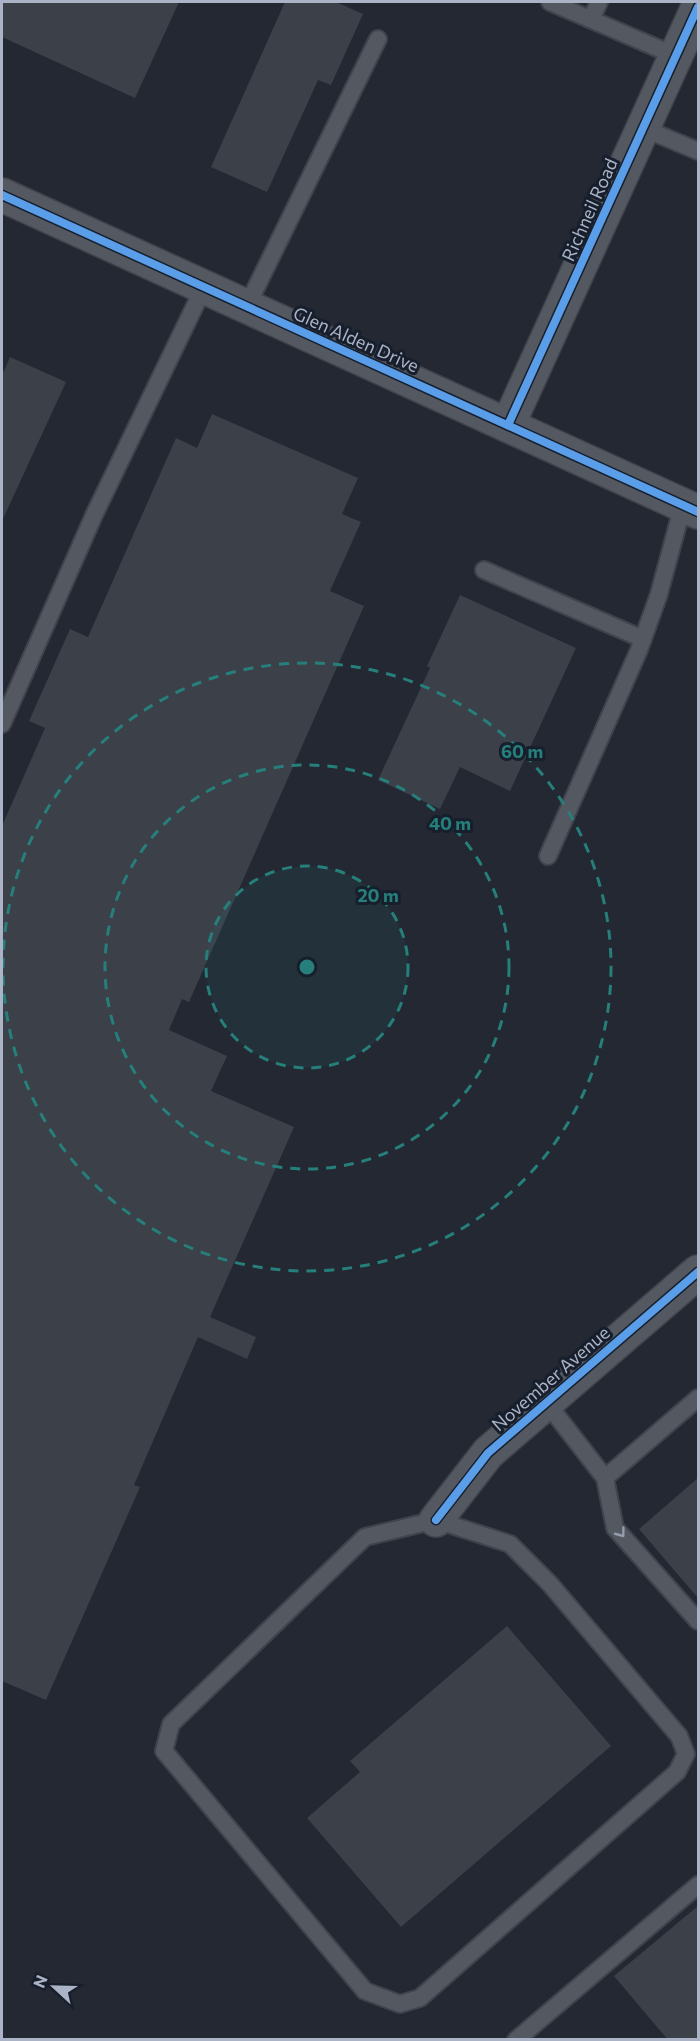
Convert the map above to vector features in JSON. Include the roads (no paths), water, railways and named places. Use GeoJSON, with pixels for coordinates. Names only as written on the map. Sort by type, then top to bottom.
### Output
{"type":"FeatureCollection","features":[{"type":"Feature","properties":{"kind":"street","name":"Richneil Road"},"geometry":{"type":"LineString","coordinates":[[508,425],[699,7]]}},
{"type":"Feature","properties":{"kind":"street","name":"Glen Alden Drive"},"geometry":{"type":"LineString","coordinates":[[2,195],[691,508]]}},
{"type":"Feature","properties":{"kind":"street","name":"November Avenue"},"geometry":{"type":"LineString","coordinates":[[436,1520],[488,1454],[699,1272]]}},
{"type":"Feature","properties":{"kind":"lane"},"geometry":{"type":"LineString","coordinates":[[550,2],[676,56]]}},
{"type":"Feature","properties":{"kind":"lane"},"geometry":{"type":"LineString","coordinates":[[591,19],[599,2]]}},
{"type":"Feature","properties":{"kind":"lane"},"geometry":{"type":"LineString","coordinates":[[247,306],[378,39]]}},
{"type":"Feature","properties":{"kind":"lane"},"geometry":{"type":"LineString","coordinates":[[643,128],[699,152]]}},
{"type":"Feature","properties":{"kind":"lane"},"geometry":{"type":"LineString","coordinates":[[2,724],[95,513],[204,286]]}},
{"type":"Feature","properties":{"kind":"lane"},"geometry":{"type":"LineString","coordinates":[[548,856],[643,639],[691,508]]}},
{"type":"Feature","properties":{"kind":"lane"},"geometry":{"type":"LineString","coordinates":[[484,570],[643,639]]}},
{"type":"Feature","properties":{"kind":"lane"},"geometry":{"type":"LineString","coordinates":[[605,1478],[699,1398]]}},
{"type":"Feature","properties":{"kind":"lane"},"geometry":{"type":"LineString","coordinates":[[546,1402],[605,1478],[615,1528],[699,1621]]}},
{"type":"Feature","properties":{"kind":"lane"},"geometry":{"type":"LineString","coordinates":[[436,1520],[510,1544],[550,1584],[672,1727],[679,1736],[686,1754],[677,1772],[420,1998],[400,2004],[365,1991],[164,1751],[171,1724],[365,1538],[436,1520]]}},
{"type":"Feature","properties":{"kind":"lane"},"geometry":{"type":"LineString","coordinates":[[516,2040],[699,1885]]}}]}
